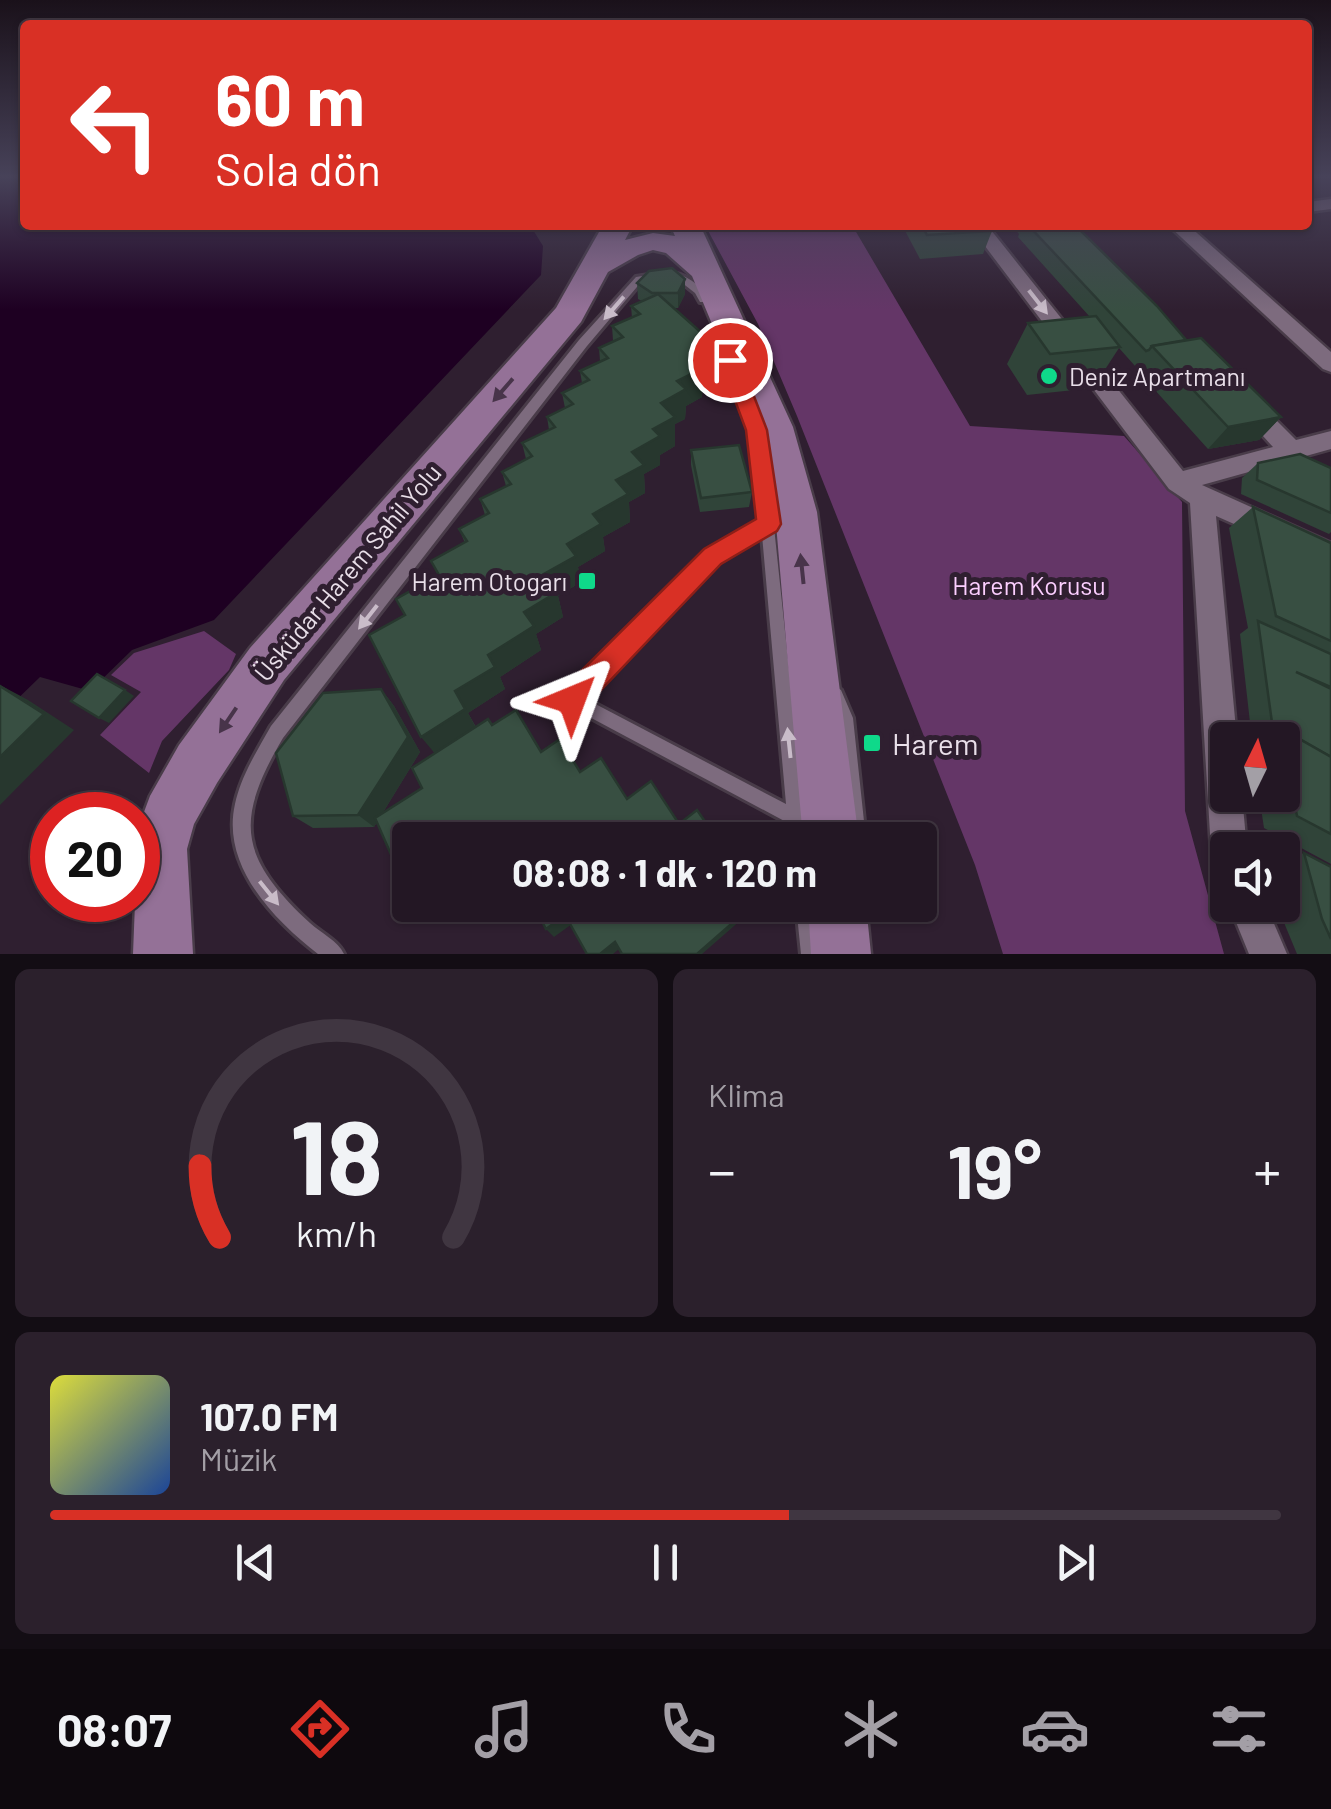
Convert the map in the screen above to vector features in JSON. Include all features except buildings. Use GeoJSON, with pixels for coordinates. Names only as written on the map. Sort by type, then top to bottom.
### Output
{"type":"FeatureCollection","features":[{"type":"Feature","properties":{"kind":"main road","name":"Üsküdar Harem Sahil Yolu"},"geometry":{"type":"LineString","coordinates":[[159,942],[158,849],[170,816],[198,764],[267,664],[569,314],[616,230]]}},
{"type":"Feature","properties":{"kind":"main road"},"geometry":{"type":"LineString","coordinates":[[687,230],[774,427],[796,512],[809,632],[813,822]]}},
{"type":"Feature","properties":{"kind":"main road"},"geometry":{"type":"LineString","coordinates":[[598,265],[630,247],[656,240],[678,246],[705,272]]}},
{"type":"Feature","properties":{"kind":"street"},"geometry":{"type":"LineString","coordinates":[[982,230],[1190,490],[1331,555]]}},
{"type":"Feature","properties":{"kind":"street"},"geometry":{"type":"LineString","coordinates":[[1184,230],[1331,364]]}},
{"type":"Feature","properties":{"kind":"street"},"geometry":{"type":"LineString","coordinates":[[1236,394],[1287,458]]}},
{"type":"Feature","properties":{"kind":"street"},"geometry":{"type":"LineString","coordinates":[[1190,490],[1331,440]]}},
{"type":"Feature","properties":{"kind":"street"},"geometry":{"type":"LineString","coordinates":[[1190,490],[1228,832]]}},
{"type":"Feature","properties":{"kind":"street"},"geometry":{"type":"LineString","coordinates":[[1254,922],[1268,954]]}},
{"type":"Feature","properties":{"kind":"lane"},"geometry":{"type":"LineString","coordinates":[[335,954],[271,898],[248,866],[240,844],[239,823],[243,796],[256,764],[289,716],[571,359],[639,279],[672,274],[699,290],[752,410],[761,449],[812,822]]}},
{"type":"Feature","properties":{"kind":"lane"},"geometry":{"type":"LineString","coordinates":[[769,524],[712,556],[572,700],[800,822]]}},
{"type":"Feature","properties":{"kind":"lane"},"geometry":{"type":"LineString","coordinates":[[809,632],[846,718],[855,822]]}},
{"type":"Feature","properties":{"kind":"green space","name":"Harem Korusu"},"geometry":{"type":"Polygon","coordinates":[[[708,230],[855,230],[970,426],[1124,436],[1182,502],[1185,811],[1210,903],[1210,922],[1215,922],[1224,954],[1003,954],[975,865],[758,324],[708,230]]]}},
{"type":"Feature","properties":{"kind":"green space"},"geometry":{"type":"Polygon","coordinates":[[[204,631],[236,654],[229,670],[162,741],[149,773],[100,735],[141,692],[111,675],[134,653],[204,631]]]}},
{"type":"Feature","properties":{"kind":"shaded area"},"geometry":{"type":"Polygon","coordinates":[[[0,221],[20,221],[20,230],[533,230],[543,246],[541,275],[214,620],[132,650],[90,691],[40,677],[0,713],[0,221]]]}},
{"type":"Feature","properties":{"kind":"place","name":"Deniz Apartmanı"},"geometry":{"type":"Point","coordinates":[1049,376]}},
{"type":"Feature","properties":{"kind":"place","name":"Harem Otogarı"},"geometry":{"type":"Point","coordinates":[587,581]}},
{"type":"Feature","properties":{"kind":"place","name":"Harem"},"geometry":{"type":"Point","coordinates":[872,743]}},
{"type":"Feature","properties":{"kind":"route"},"geometry":{"type":"LineString","coordinates":[[572,700],[712,556],[769,524],[761,449],[752,410],[730,360]]}}]}
